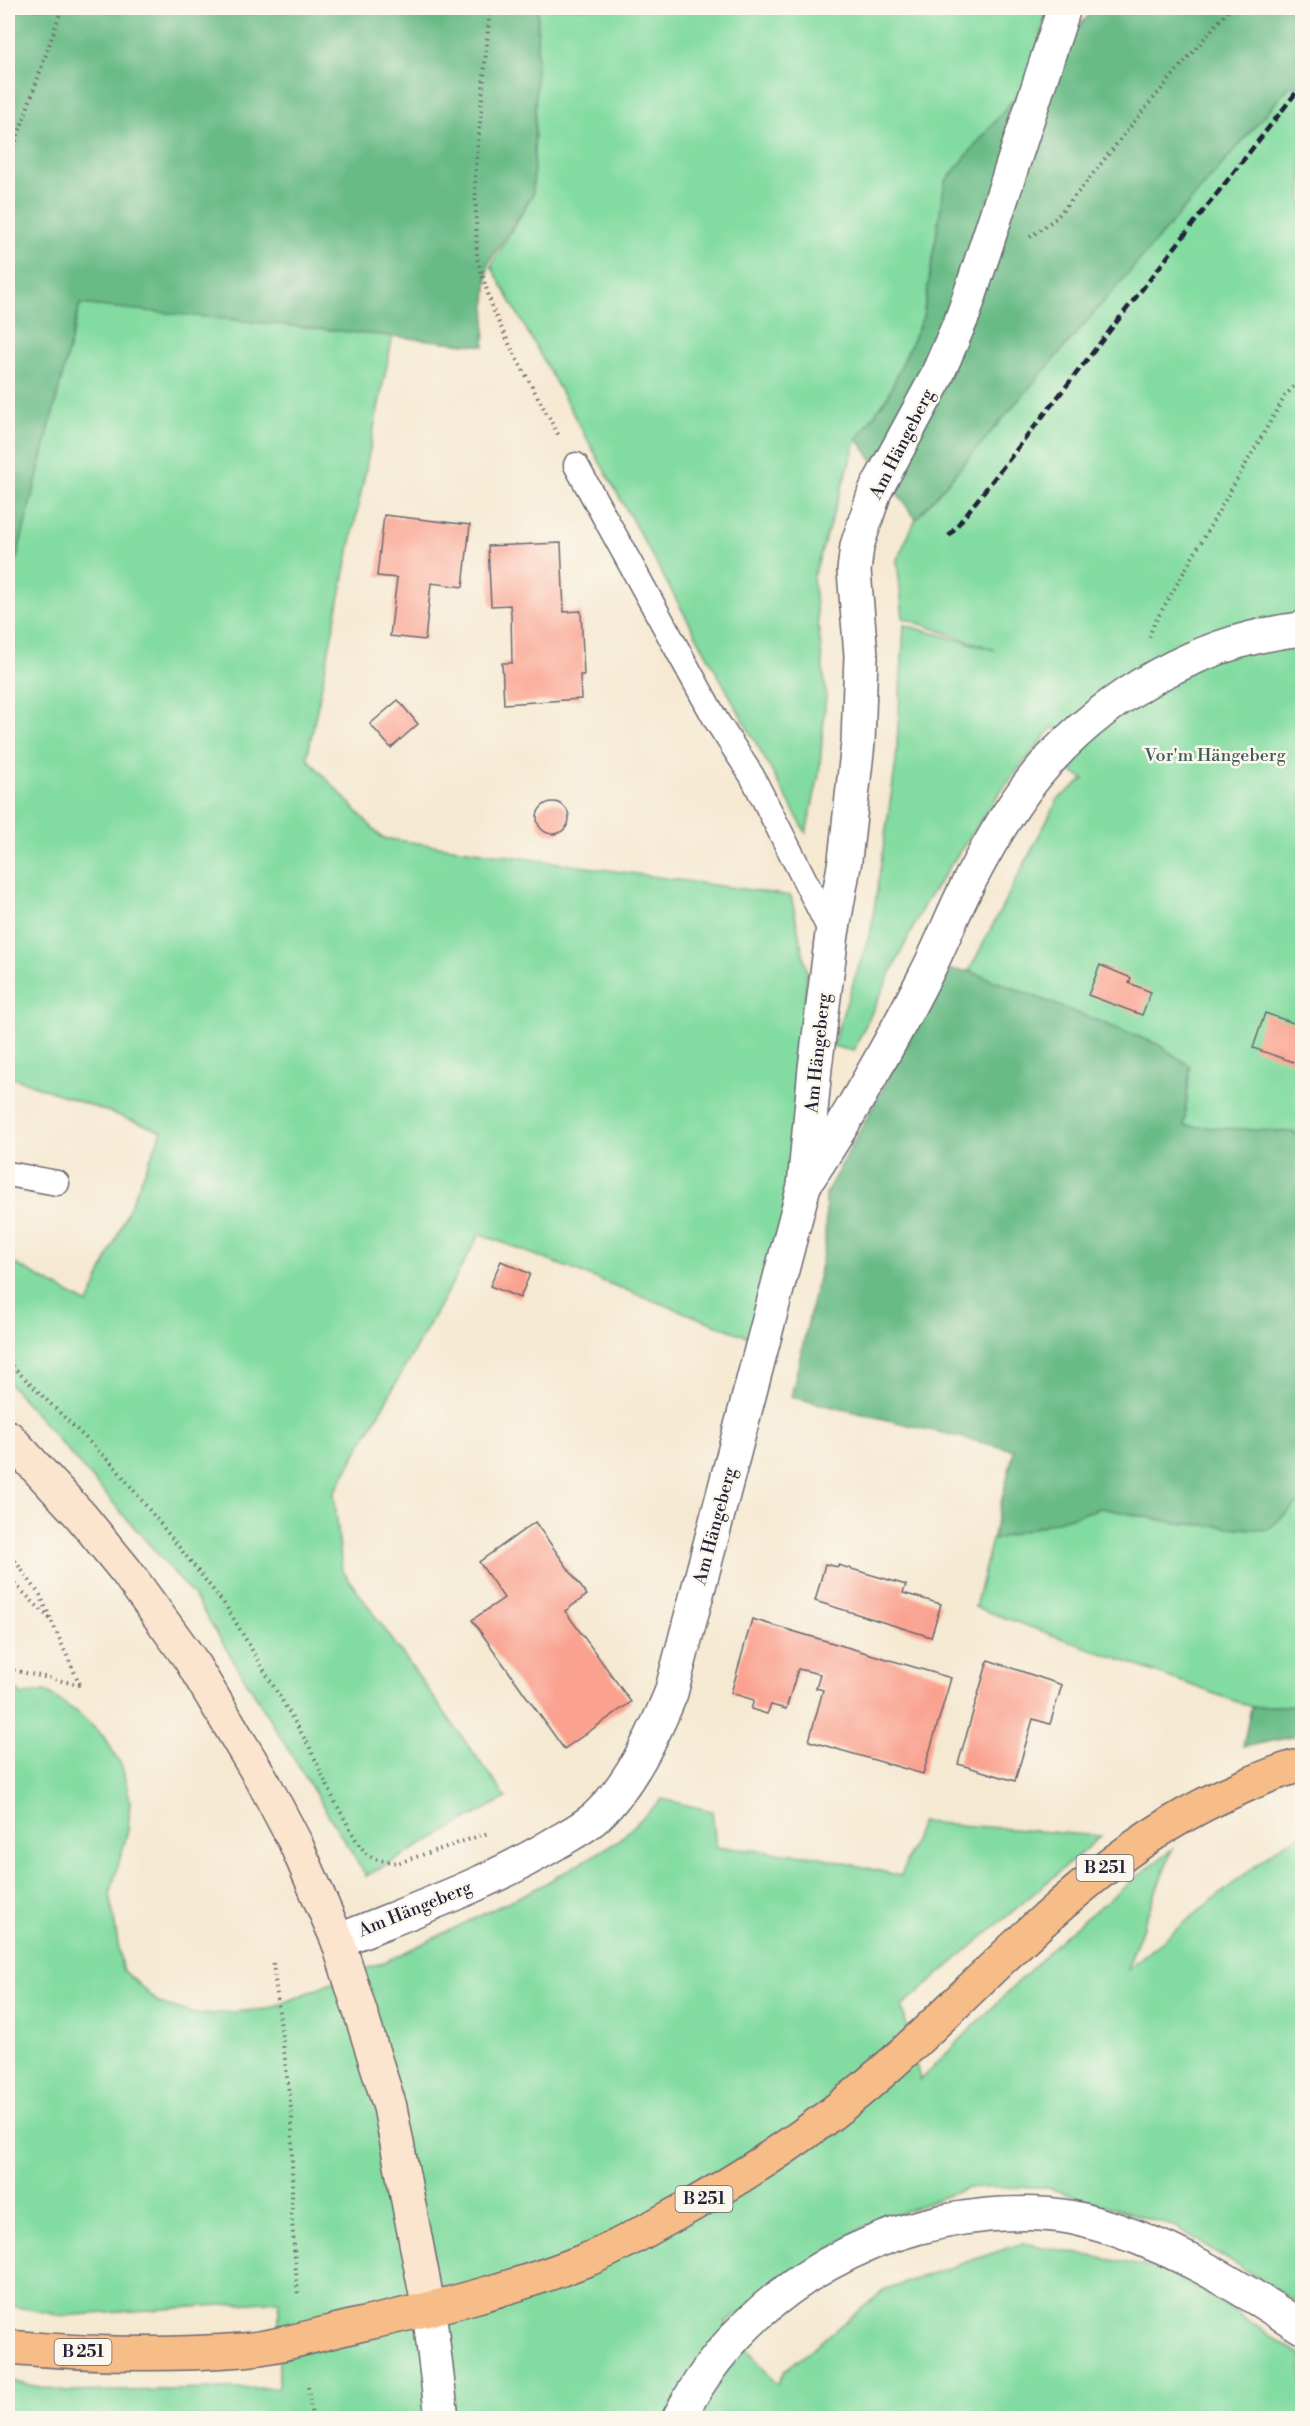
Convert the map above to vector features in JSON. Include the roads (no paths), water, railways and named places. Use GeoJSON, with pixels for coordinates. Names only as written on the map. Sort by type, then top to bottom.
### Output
{"type":"FeatureCollection","features":[{"type":"Feature","properties":{"kind":"main road"},"geometry":{"type":"LineString","coordinates":[[8,1437],[81,1516],[126,1571],[190,1659],[264,1783],[295,1842],[338,1941],[390,2107],[429,2310]]}},
{"type":"Feature","properties":{"kind":"main road","name":"B 251"},"geometry":{"type":"LineString","coordinates":[[8,2347],[60,2352],[158,2354],[248,2350],[429,2310],[536,2278],[590,2259],[719,2192],[807,2134],[889,2066],[1056,1909],[1108,1866],[1160,1829],[1210,1800],[1302,1765]]}},
{"type":"Feature","properties":{"kind":"street","name":"Am Hängeberg"},"geometry":{"type":"LineString","coordinates":[[338,1941],[452,1895],[528,1859],[577,1832],[597,1815],[634,1767],[661,1719],[671,1693],[804,1186],[815,1068],[832,934],[845,860],[858,743],[861,655],[854,571],[857,546],[875,491],[935,380],[964,313],[1064,8]]}},
{"type":"Feature","properties":{"kind":"street"},"geometry":{"type":"LineString","coordinates":[[804,1186],[874,1073],[941,946],[970,881],[1025,790],[1045,765],[1104,710],[1170,668],[1220,647],[1285,630],[1302,628]]}},
{"type":"Feature","properties":{"kind":"street"},"geometry":{"type":"LineString","coordinates":[[679,2418],[712,2365],[731,2342],[756,2315],[795,2285],[832,2260],[869,2243],[920,2226],[963,2218],[1010,2213],[1082,2219],[1172,2250],[1221,2275],[1302,2327]]}},
{"type":"Feature","properties":{"kind":"street"},"geometry":{"type":"LineString","coordinates":[[429,2310],[442,2418]]}},
{"type":"Feature","properties":{"kind":"lane"},"geometry":{"type":"LineString","coordinates":[[576,465],[716,720],[752,776],[832,934]]}},
{"type":"Feature","properties":{"kind":"lane"},"geometry":{"type":"LineString","coordinates":[[8,1174],[57,1183]]}},
{"type":"Feature","properties":{"kind":"railway"},"geometry":{"type":"LineString","coordinates":[[949,536],[1302,85]]}},
{"type":"Feature","properties":{"kind":"park label","name":"Vor'm Hängeberg"},"geometry":{"type":"Point","coordinates":[1215,755]}}]}
